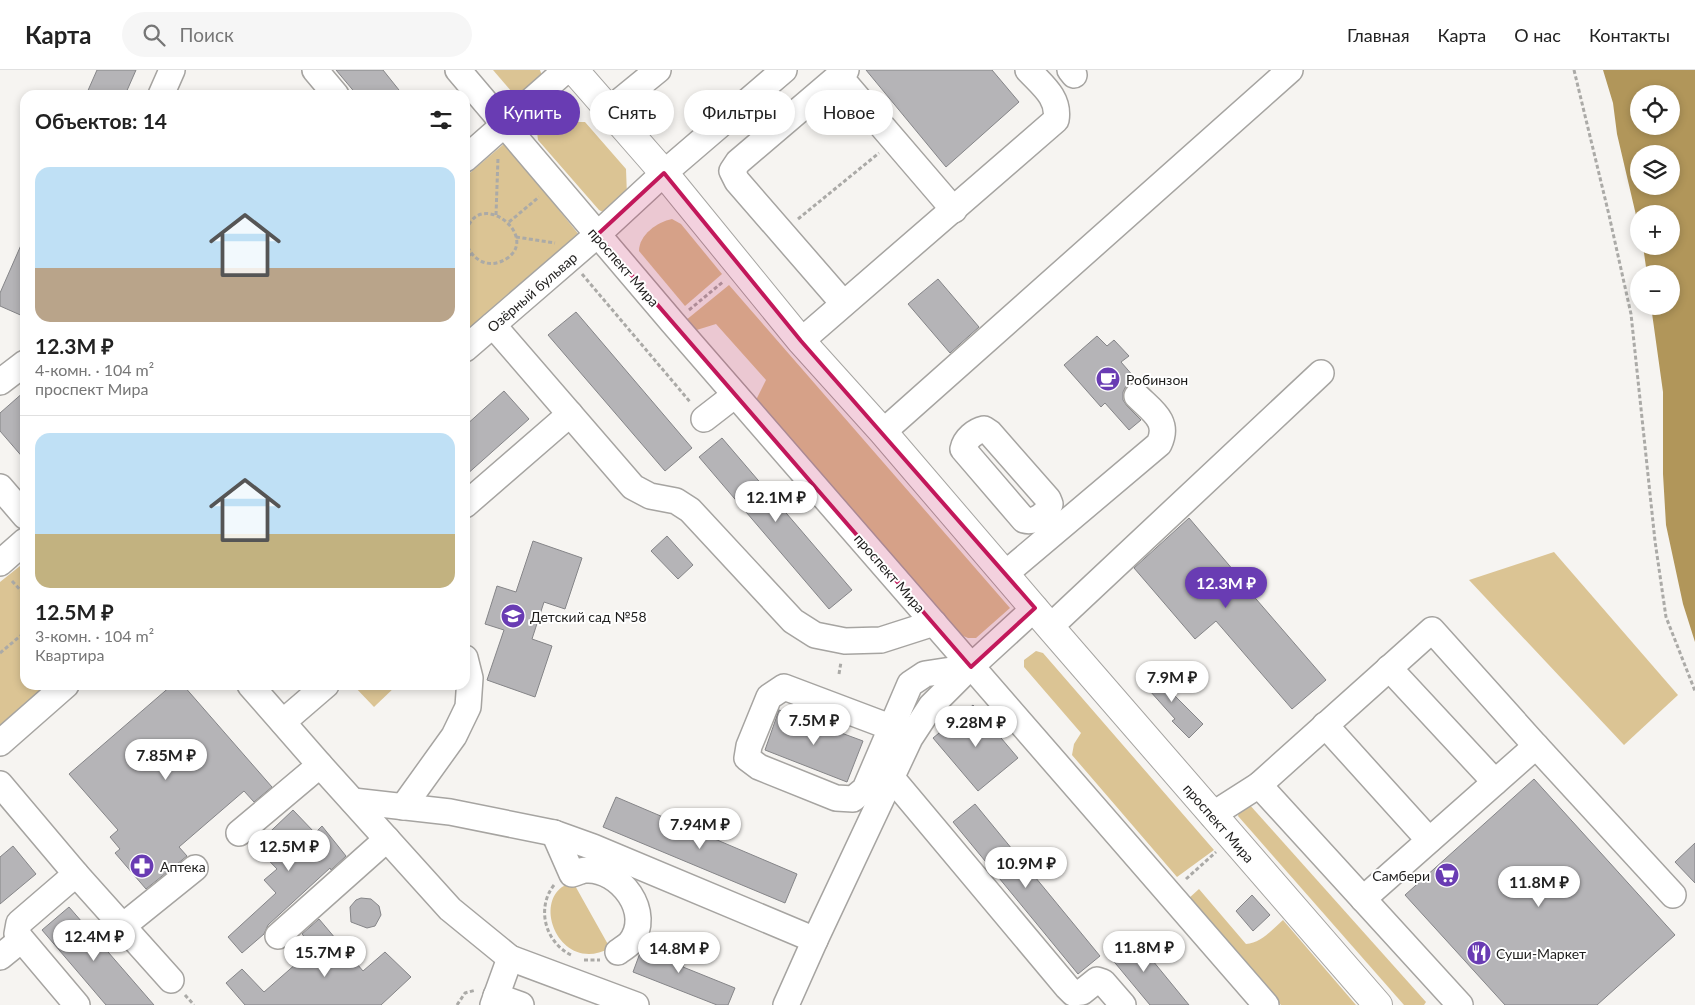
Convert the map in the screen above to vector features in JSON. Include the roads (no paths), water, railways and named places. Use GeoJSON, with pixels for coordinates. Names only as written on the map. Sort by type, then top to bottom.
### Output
{"type":"FeatureCollection","features":[{"type":"Feature","properties":{"kind":"main road","name":"проспект Мира"},"geometry":{"type":"LineString","coordinates":[[574,70],[592,90]]}},
{"type":"Feature","properties":{"kind":"main road","name":"проспект Мира"},"geometry":{"type":"LineString","coordinates":[[631,135],[741,266],[801,341],[883,432],[1378,1005]]}},
{"type":"Feature","properties":{"kind":"street"},"geometry":{"type":"LineString","coordinates":[[163,90],[172,70]]}},
{"type":"Feature","properties":{"kind":"street"},"geometry":{"type":"LineString","coordinates":[[315,70],[332,90]]}},
{"type":"Feature","properties":{"kind":"street","name":"проспект Мира"},"geometry":{"type":"LineString","coordinates":[[458,70],[485,102]]}},
{"type":"Feature","properties":{"kind":"street"},"geometry":{"type":"LineString","coordinates":[[543,90],[566,70]]}},
{"type":"Feature","properties":{"kind":"street"},"geometry":{"type":"LineString","coordinates":[[634,90],[658,70]]}},
{"type":"Feature","properties":{"kind":"street","name":"Озёрный бульвар"},"geometry":{"type":"LineString","coordinates":[[470,345],[784,70]]}},
{"type":"Feature","properties":{"kind":"street"},"geometry":{"type":"LineString","coordinates":[[801,341],[1056,120],[1058,111],[1054,99],[1028,70]]}},
{"type":"Feature","properties":{"kind":"street"},"geometry":{"type":"LineString","coordinates":[[883,432],[1290,70]]}},
{"type":"Feature","properties":{"kind":"street"},"geometry":{"type":"LineString","coordinates":[[843,303],[737,181],[732,171],[738,162],[842,73],[894,140],[954,210]]}},
{"type":"Feature","properties":{"kind":"street"},"geometry":{"type":"LineString","coordinates":[[470,155],[492,135]]}},
{"type":"Feature","properties":{"kind":"street","name":"проспект Мира"},"geometry":{"type":"LineString","coordinates":[[513,135],[735,395],[1266,1005]]}},
{"type":"Feature","properties":{"kind":"street"},"geometry":{"type":"LineString","coordinates":[[493,325],[633,487],[650,496],[676,501],[690,510],[793,621],[815,635],[845,641],[881,640],[934,623]]}},
{"type":"Feature","properties":{"kind":"street"},"geometry":{"type":"LineString","coordinates":[[786,1005],[891,777],[910,738],[931,706],[972,667],[1042,618],[1321,373]]}},
{"type":"Feature","properties":{"kind":"street"},"geometry":{"type":"LineString","coordinates":[[704,419],[735,395]]}},
{"type":"Feature","properties":{"kind":"street"},"geometry":{"type":"LineString","coordinates":[[1005,574],[1053,520],[1159,444],[1164,434],[1162,423],[1137,396]]}},
{"type":"Feature","properties":{"kind":"street"},"geometry":{"type":"LineString","coordinates":[[470,501],[570,414]]}},
{"type":"Feature","properties":{"kind":"street"},"geometry":{"type":"LineString","coordinates":[[0,487],[20,510]]}},
{"type":"Feature","properties":{"kind":"street"},"geometry":{"type":"LineString","coordinates":[[0,563],[20,545]]}},
{"type":"Feature","properties":{"kind":"street"},"geometry":{"type":"LineString","coordinates":[[1212,814],[1259,785],[1432,630],[1673,895]]}},
{"type":"Feature","properties":{"kind":"street"},"geometry":{"type":"LineString","coordinates":[[890,727],[784,687],[769,697],[749,746],[747,758],[759,767],[836,798],[853,799],[865,789],[910,684],[925,674],[972,667]]}},
{"type":"Feature","properties":{"kind":"street"},"geometry":{"type":"LineString","coordinates":[[1389,668],[1495,782]]}},
{"type":"Feature","properties":{"kind":"street"},"geometry":{"type":"LineString","coordinates":[[0,743],[60,690]]}},
{"type":"Feature","properties":{"kind":"street"},"geometry":{"type":"LineString","coordinates":[[254,690],[352,802],[450,909],[510,958],[636,1005]]}},
{"type":"Feature","properties":{"kind":"street"},"geometry":{"type":"LineString","coordinates":[[283,722],[320,690]]}},
{"type":"Feature","properties":{"kind":"street"},"geometry":{"type":"LineString","coordinates":[[403,807],[454,736],[468,707],[469,690]]}},
{"type":"Feature","properties":{"kind":"street"},"geometry":{"type":"LineString","coordinates":[[1325,725],[1430,840]]}},
{"type":"Feature","properties":{"kind":"street"},"geometry":{"type":"LineString","coordinates":[[1363,900],[1536,746]]}},
{"type":"Feature","properties":{"kind":"street"},"geometry":{"type":"LineString","coordinates":[[238,833],[320,766]]}},
{"type":"Feature","properties":{"kind":"street"},"geometry":{"type":"LineString","coordinates":[[891,777],[1073,993],[1082,992],[1097,980],[1103,982],[1123,1005]]}},
{"type":"Feature","properties":{"kind":"street"},"geometry":{"type":"LineString","coordinates":[[0,784],[76,874],[171,980]]}},
{"type":"Feature","properties":{"kind":"street"},"geometry":{"type":"LineString","coordinates":[[1259,785],[1363,900],[1451,1002]]}},
{"type":"Feature","properties":{"kind":"street"},"geometry":{"type":"LineString","coordinates":[[352,802],[450,812],[554,833],[593,847],[815,940]]}},
{"type":"Feature","properties":{"kind":"street"},"geometry":{"type":"LineString","coordinates":[[554,833],[572,874],[585,869],[614,876],[626,887],[633,900],[638,916],[636,931],[630,943],[618,952]]}},
{"type":"Feature","properties":{"kind":"street"},"geometry":{"type":"LineString","coordinates":[[278,936],[387,839]]}},
{"type":"Feature","properties":{"kind":"street"},"geometry":{"type":"LineString","coordinates":[[123,926],[195,868]]}},
{"type":"Feature","properties":{"kind":"street"},"geometry":{"type":"LineString","coordinates":[[63,1000],[17,934],[19,924],[76,874]]}},
{"type":"Feature","properties":{"kind":"street"},"geometry":{"type":"LineString","coordinates":[[0,957],[21,940]]}},
{"type":"Feature","properties":{"kind":"street"},"geometry":{"type":"LineString","coordinates":[[510,958],[494,1001],[521,1005]]}},
{"type":"Feature","properties":{"kind":"place","name":"Робинзон"},"geometry":{"type":"Point","coordinates":[1108,379]}},
{"type":"Feature","properties":{"kind":"place","name":"Детский сад №58"},"geometry":{"type":"Point","coordinates":[513,616]}},
{"type":"Feature","properties":{"kind":"place","name":"Аптека"},"geometry":{"type":"Point","coordinates":[142,866]}},
{"type":"Feature","properties":{"kind":"place","name":"Самбери"},"geometry":{"type":"Point","coordinates":[1447,875]}},
{"type":"Feature","properties":{"kind":"place","name":"Суши-Маркет"},"geometry":{"type":"Point","coordinates":[1479,953]}}]}
